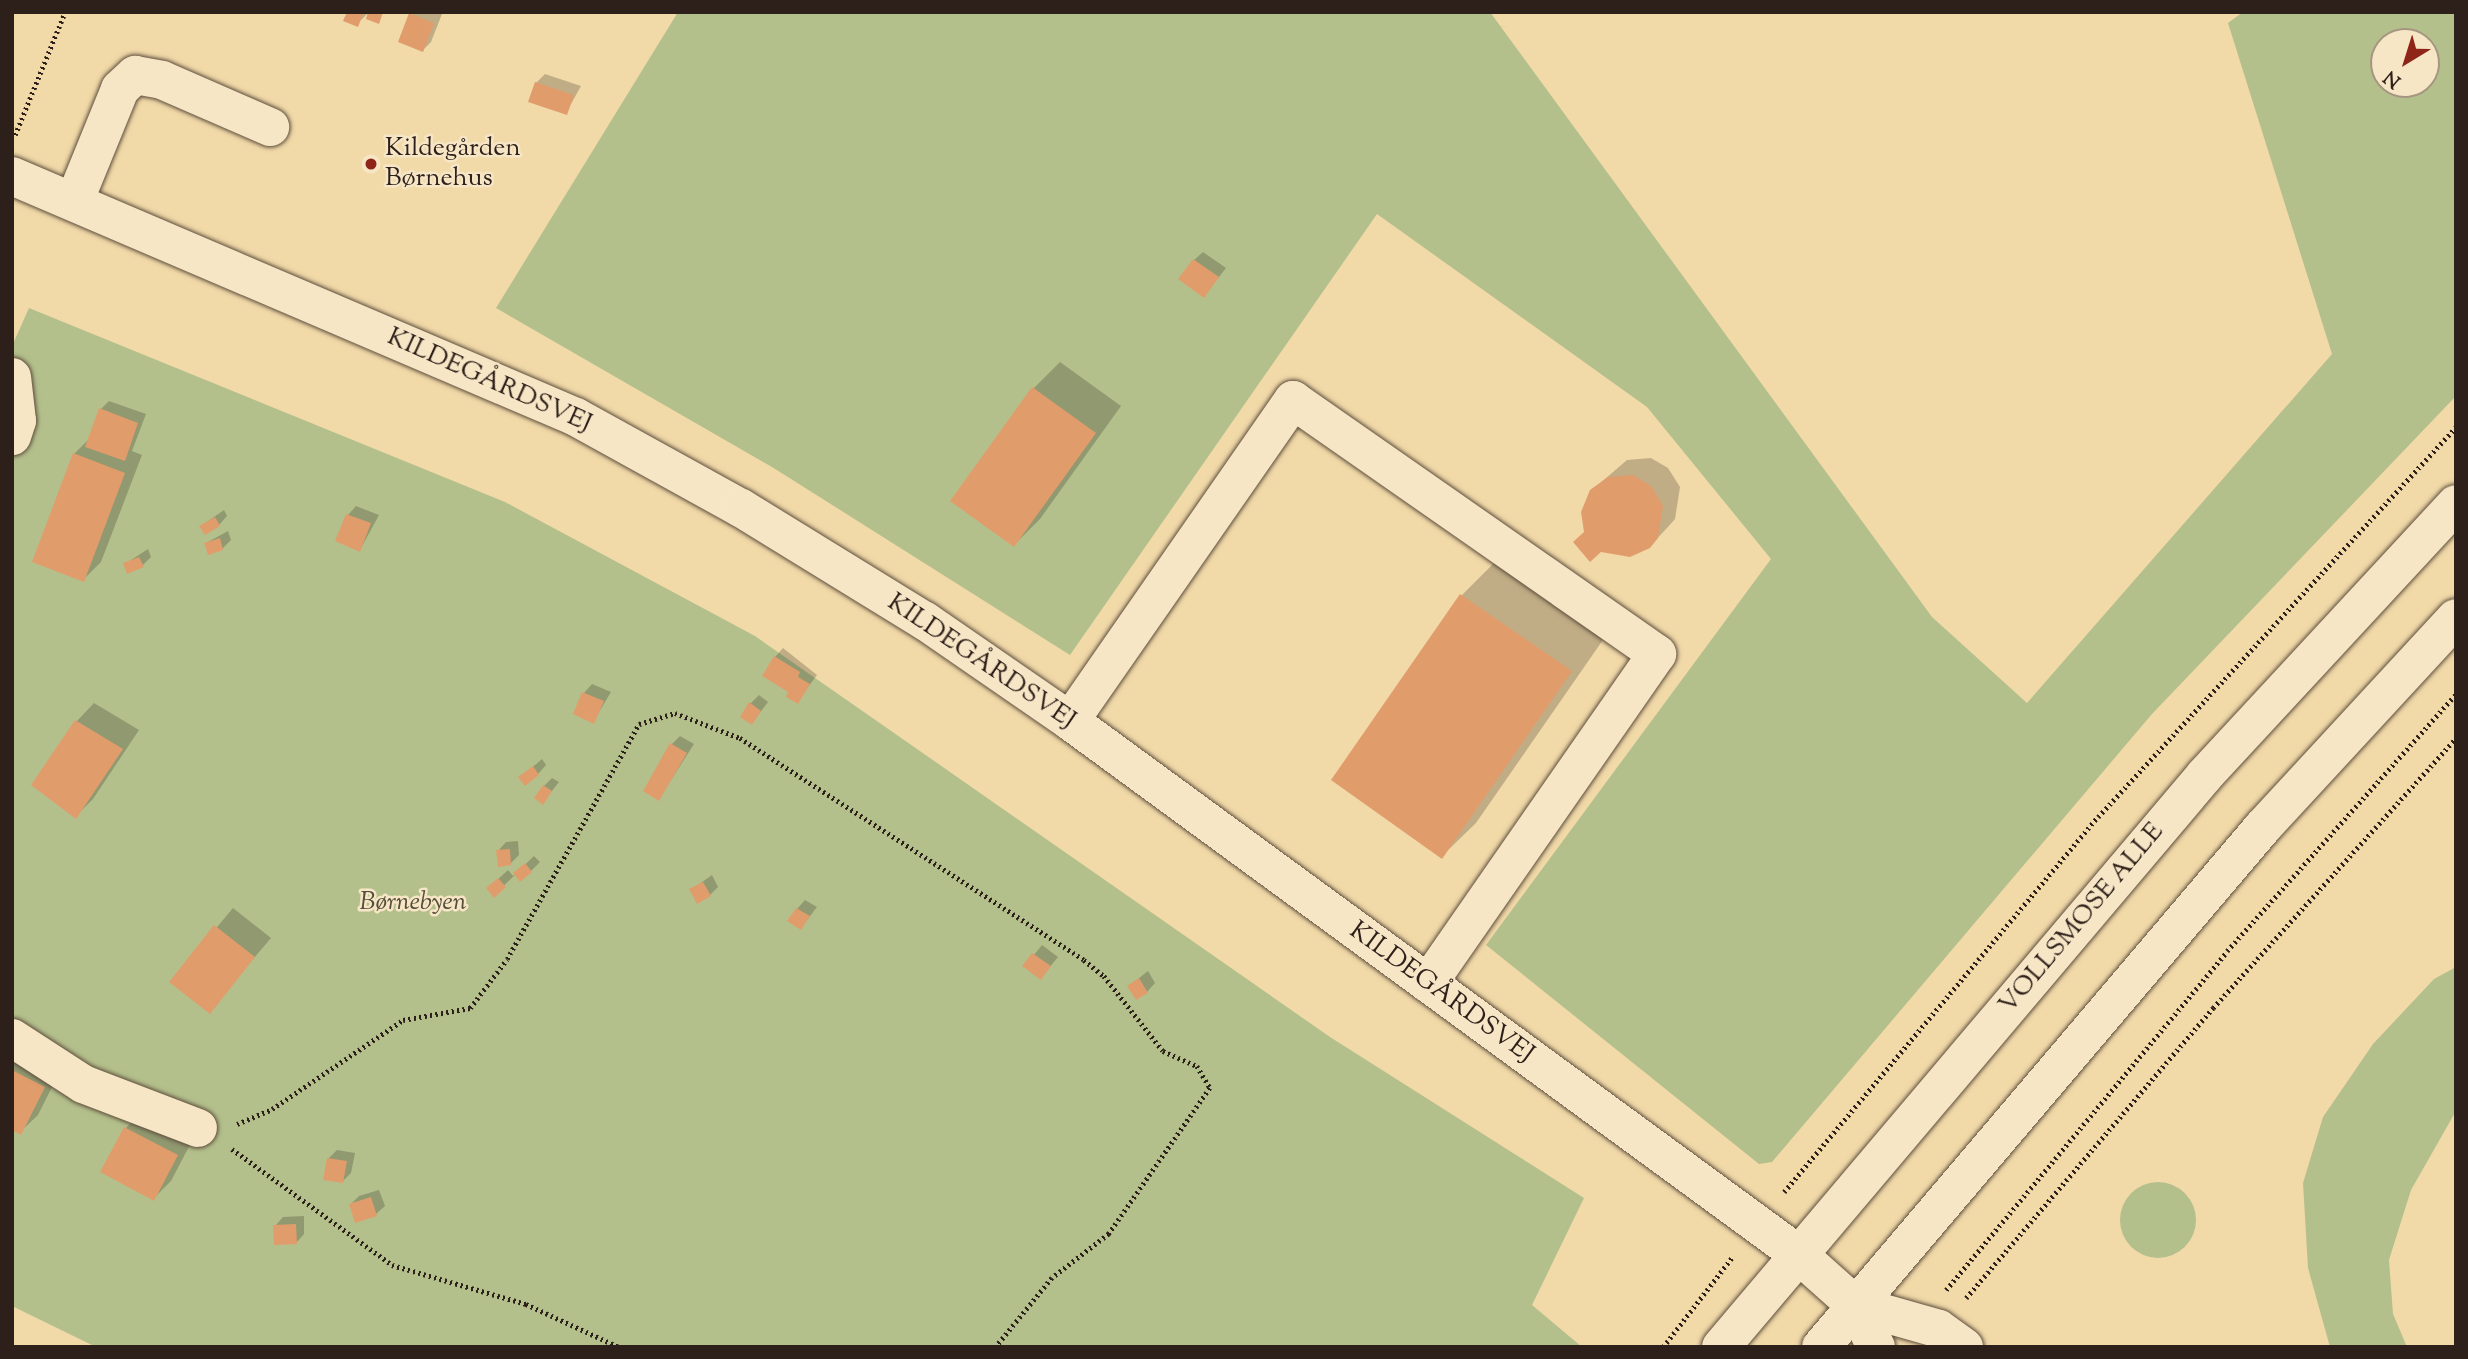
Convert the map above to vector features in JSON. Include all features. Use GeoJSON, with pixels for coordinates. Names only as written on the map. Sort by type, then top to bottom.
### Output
{"type":"FeatureCollection","features":[{"type":"Feature","properties":{"kind":"street"},"geometry":{"type":"LineString","coordinates":[[74,202],[120,89],[135,75],[162,80],[270,127]]}},
{"type":"Feature","properties":{"kind":"street","name":"KILDEGÅRDSVEJ"},"geometry":{"type":"LineString","coordinates":[[12,176],[576,417],[764,522],[925,621],[1070,721],[1798,1254],[1855,1305]]}},
{"type":"Feature","properties":{"kind":"street"},"geometry":{"type":"LineString","coordinates":[[12,377],[18,421],[12,436]]}},
{"type":"Feature","properties":{"kind":"street"},"geometry":{"type":"LineString","coordinates":[[1070,721],[1293,400],[1657,654],[1428,983]]}},
{"type":"Feature","properties":{"kind":"street","name":"VOLLSMOSE ALLE"},"geometry":{"type":"LineString","coordinates":[[1721,1347],[2204,775],[2456,504]]}},
{"type":"Feature","properties":{"kind":"street"},"geometry":{"type":"LineString","coordinates":[[1821,1347],[2263,827],[2456,618]]}},
{"type":"Feature","properties":{"kind":"street"},"geometry":{"type":"LineString","coordinates":[[12,1038],[83,1084],[198,1128]]}},
{"type":"Feature","properties":{"kind":"street"},"geometry":{"type":"LineString","coordinates":[[1855,1305],[1940,1333]]}},
{"type":"Feature","properties":{"kind":"street"},"geometry":{"type":"LineString","coordinates":[[1855,1305],[1876,1347]]}},
{"type":"Feature","properties":{"kind":"path"},"geometry":{"type":"LineString","coordinates":[[12,142],[65,12]]}},
{"type":"Feature","properties":{"kind":"path"},"geometry":{"type":"LineString","coordinates":[[1663,1347],[1757,1224],[2098,817],[2456,427]]}},
{"type":"Feature","properties":{"kind":"path"},"geometry":{"type":"LineString","coordinates":[[1940,1333],[2227,951],[2456,694]]}},
{"type":"Feature","properties":{"kind":"path"},"geometry":{"type":"LineString","coordinates":[[198,1128],[242,1123],[272,1109],[403,1020],[470,1008],[507,959],[639,724],[675,713],[740,738],[1084,960],[1104,976],[1163,1051],[1197,1066],[1210,1087],[1109,1234],[1052,1278],[996,1347]]}},
{"type":"Feature","properties":{"kind":"path"},"geometry":{"type":"LineString","coordinates":[[1940,1333],[2213,1008],[2456,738]]}},
{"type":"Feature","properties":{"kind":"path"},"geometry":{"type":"LineString","coordinates":[[198,1128],[262,1167],[392,1265],[526,1304],[619,1347]]}},
{"type":"Feature","properties":{"kind":"green space"},"geometry":{"type":"Polygon","coordinates":[[[678,12],[1490,12],[1932,617],[2027,703],[2332,354],[2228,23],[2243,12],[2456,12],[2456,396],[2152,714],[1772,1162],[1759,1164],[1486,945],[1771,559],[1647,407],[1377,214],[1070,655],[772,467],[496,308],[678,12]]]}},
{"type":"Feature","properties":{"kind":"green space","name":"Børnebyen"},"geometry":{"type":"Polygon","coordinates":[[[29,308],[505,502],[755,636],[1330,1037],[1584,1198],[1532,1305],[1582,1347],[96,1347],[12,1306],[12,346],[29,308]]]}},
{"type":"Feature","properties":{"kind":"green space"},"geometry":{"type":"Polygon","coordinates":[[[2456,967],[2456,1111],[2411,1190],[2389,1260],[2393,1314],[2407,1347],[2330,1347],[2308,1268],[2303,1183],[2323,1117],[2373,1044],[2434,979],[2456,967]]]}},
{"type":"Feature","properties":{"kind":"green space"},"geometry":{"type":"Polygon","coordinates":[[[2158,1182],[2172,1185],[2185,1193],[2193,1206],[2196,1220],[2193,1234],[2185,1247],[2172,1255],[2158,1258],[2144,1255],[2131,1247],[2123,1234],[2120,1220],[2123,1206],[2131,1193],[2144,1185],[2158,1182]]]}},
{"type":"Feature","properties":{"kind":"building"},"geometry":{"type":"Polygon","coordinates":[[[347,12],[363,14],[358,27],[343,21],[347,12]]]}},
{"type":"Feature","properties":{"kind":"building"},"geometry":{"type":"Polygon","coordinates":[[[368,12],[383,12],[379,24],[366,19],[368,12]]]}},
{"type":"Feature","properties":{"kind":"building"},"geometry":{"type":"Polygon","coordinates":[[[409,13],[434,23],[423,52],[398,42],[409,13]]]}},
{"type":"Feature","properties":{"kind":"building"},"geometry":{"type":"Polygon","coordinates":[[[535,82],[574,95],[567,115],[528,102],[535,82]]]}},
{"type":"Feature","properties":{"kind":"building"},"geometry":{"type":"Polygon","coordinates":[[[1193,259],[1219,277],[1204,298],[1178,279],[1193,259]]]}},
{"type":"Feature","properties":{"kind":"building"},"geometry":{"type":"Polygon","coordinates":[[[1032,387],[1096,433],[1014,547],[950,501],[1032,387]]]}},
{"type":"Feature","properties":{"kind":"building"},"geometry":{"type":"Polygon","coordinates":[[[99,408],[138,423],[125,461],[85,447],[99,408]]]}},
{"type":"Feature","properties":{"kind":"building"},"geometry":{"type":"Polygon","coordinates":[[[73,453],[125,473],[84,582],[32,562],[73,453]]]}},
{"type":"Feature","properties":{"kind":"building"},"geometry":{"type":"Polygon","coordinates":[[[1633,475],[1651,486],[1663,506],[1658,538],[1650,548],[1630,557],[1601,552],[1590,562],[1573,542],[1584,532],[1581,512],[1590,490],[1608,477],[1633,475]]]}},
{"type":"Feature","properties":{"kind":"building"},"geometry":{"type":"Polygon","coordinates":[[[346,514],[371,523],[360,552],[335,541],[346,514]]]}},
{"type":"Feature","properties":{"kind":"building"},"geometry":{"type":"Polygon","coordinates":[[[215,517],[220,526],[205,535],[199,526],[215,517]]]}},
{"type":"Feature","properties":{"kind":"building"},"geometry":{"type":"Polygon","coordinates":[[[220,538],[223,550],[208,555],[204,543],[220,538]]]}},
{"type":"Feature","properties":{"kind":"building"},"geometry":{"type":"Polygon","coordinates":[[[139,557],[144,567],[127,574],[123,563],[139,557]]]}},
{"type":"Feature","properties":{"kind":"building"},"geometry":{"type":"Polygon","coordinates":[[[1460,594],[1572,671],[1442,859],[1331,780],[1460,594]]]}},
{"type":"Feature","properties":{"kind":"building"},"geometry":{"type":"Polygon","coordinates":[[[774,656],[800,672],[798,677],[810,684],[798,704],[786,697],[788,692],[762,676],[774,656]]]}},
{"type":"Feature","properties":{"kind":"building"},"geometry":{"type":"Polygon","coordinates":[[[582,692],[604,701],[594,724],[573,714],[582,692]]]}},
{"type":"Feature","properties":{"kind":"building"},"geometry":{"type":"Polygon","coordinates":[[[749,702],[761,711],[752,725],[740,717],[749,702]]]}},
{"type":"Feature","properties":{"kind":"building"},"geometry":{"type":"Polygon","coordinates":[[[75,720],[123,749],[76,819],[31,785],[75,720]]]}},
{"type":"Feature","properties":{"kind":"building"},"geometry":{"type":"Polygon","coordinates":[[[670,743],[687,753],[659,801],[643,791],[670,743]]]}},
{"type":"Feature","properties":{"kind":"building"},"geometry":{"type":"Polygon","coordinates":[[[533,766],[539,775],[525,786],[518,777],[533,766]]]}},
{"type":"Feature","properties":{"kind":"building"},"geometry":{"type":"Polygon","coordinates":[[[543,785],[552,791],[543,805],[534,798],[543,785]]]}},
{"type":"Feature","properties":{"kind":"building"},"geometry":{"type":"Polygon","coordinates":[[[510,849],[511,865],[498,867],[496,850],[510,849]]]}},
{"type":"Feature","properties":{"kind":"building"},"geometry":{"type":"Polygon","coordinates":[[[525,863],[532,872],[520,882],[513,873],[525,863]]]}},
{"type":"Feature","properties":{"kind":"building"},"geometry":{"type":"Polygon","coordinates":[[[498,878],[506,887],[494,898],[486,888],[498,878]]]}},
{"type":"Feature","properties":{"kind":"building"},"geometry":{"type":"Polygon","coordinates":[[[703,882],[711,896],[697,904],[689,889],[703,882]]]}},
{"type":"Feature","properties":{"kind":"building"},"geometry":{"type":"Polygon","coordinates":[[[796,908],[810,916],[801,930],[787,921],[796,908]]]}},
{"type":"Feature","properties":{"kind":"building"},"geometry":{"type":"Polygon","coordinates":[[[214,925],[255,957],[210,1014],[169,982],[214,925]]]}},
{"type":"Feature","properties":{"kind":"building"},"geometry":{"type":"Polygon","coordinates":[[[1032,953],[1051,966],[1041,980],[1022,966],[1032,953]]]}},
{"type":"Feature","properties":{"kind":"building"},"geometry":{"type":"Polygon","coordinates":[[[1139,978],[1148,993],[1136,1000],[1127,986],[1139,978]]]}},
{"type":"Feature","properties":{"kind":"building"},"geometry":{"type":"Polygon","coordinates":[[[12,1070],[45,1087],[21,1135],[12,1130],[12,1070]]]}},
{"type":"Feature","properties":{"kind":"building"},"geometry":{"type":"Polygon","coordinates":[[[124,1127],[178,1155],[154,1201],[100,1172],[124,1127]]]}},
{"type":"Feature","properties":{"kind":"building"},"geometry":{"type":"Polygon","coordinates":[[[327,1158],[347,1161],[343,1183],[323,1180],[327,1158]]]}},
{"type":"Feature","properties":{"kind":"building"},"geometry":{"type":"Polygon","coordinates":[[[371,1197],[377,1216],[355,1223],[349,1204],[371,1197]]]}},
{"type":"Feature","properties":{"kind":"building"},"geometry":{"type":"Polygon","coordinates":[[[296,1224],[297,1244],[274,1245],[273,1225],[296,1224]]]}},
{"type":"Feature","properties":{"kind":"place","name":"Kildegården Børnehus"},"geometry":{"type":"Point","coordinates":[371,164]}}]}
